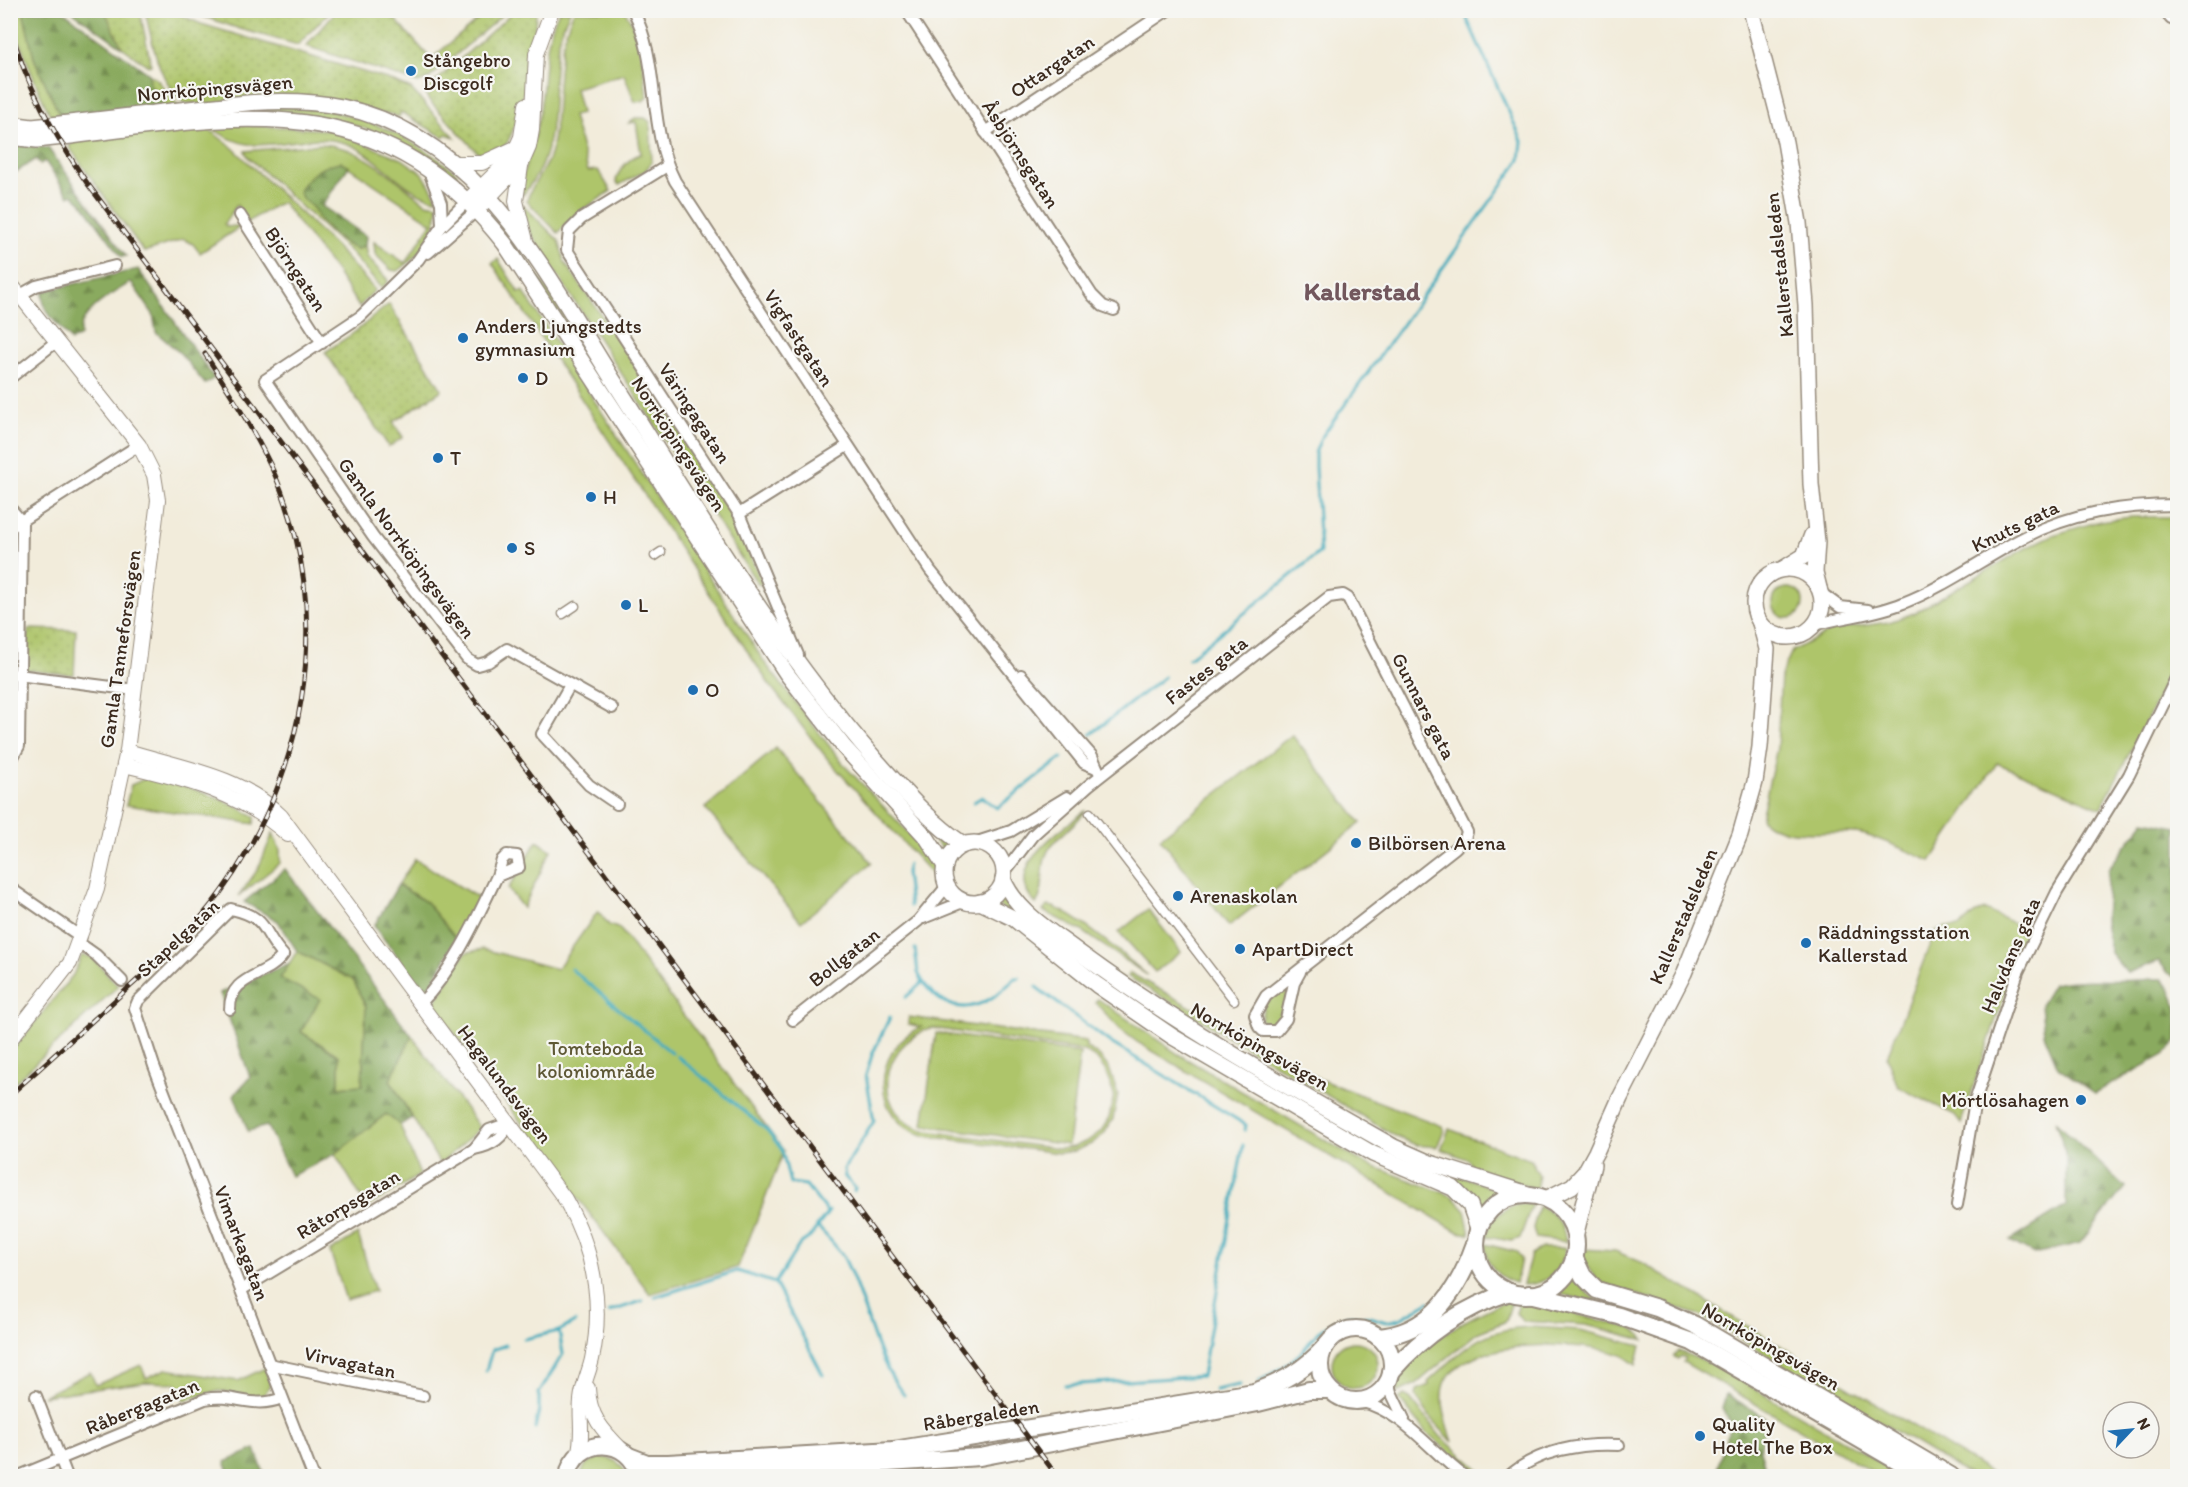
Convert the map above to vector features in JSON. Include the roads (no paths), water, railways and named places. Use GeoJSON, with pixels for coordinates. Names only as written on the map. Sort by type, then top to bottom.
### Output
{"type":"FeatureCollection","features":[{"type":"Feature","properties":{"kind":"main road","name":"Kallerstadsleden"},"geometry":{"type":"LineString","coordinates":[[1751,10],[1785,142],[1799,223],[1806,305],[1817,542],[1815,572],[1820,590]]}},
{"type":"Feature","properties":{"kind":"main road","name":"Norrköpingsvägen"},"geometry":{"type":"LineString","coordinates":[[10,124],[32,127],[246,103],[299,101],[345,108],[374,117],[425,141],[454,163],[486,193],[528,246],[732,564],[805,672],[853,734],[930,820],[976,845]]}},
{"type":"Feature","properties":{"kind":"main road","name":"Norrköpingsvägen"},"geometry":{"type":"LineString","coordinates":[[10,137],[37,140],[225,119],[274,118],[350,131],[396,150],[427,169],[472,205],[505,244],[787,674],[844,747],[927,838],[945,866]]}},
{"type":"Feature","properties":{"kind":"main road","name":"Kallerstadsleden"},"geometry":{"type":"LineString","coordinates":[[1783,569],[1804,556],[1815,521]]}},
{"type":"Feature","properties":{"kind":"main road"},"geometry":{"type":"LineString","coordinates":[[1783,569],[1792,569],[1808,575],[1820,590],[1821,613],[1815,625],[1806,633],[1794,637],[1772,633],[1760,623],[1754,608],[1758,586],[1769,575],[1783,569]]}},
{"type":"Feature","properties":{"kind":"main road","name":"Kallerstadsleden"},"geometry":{"type":"LineString","coordinates":[[1538,1197],[1572,1186],[1585,1172],[1684,973],[1740,835],[1755,782],[1765,683],[1767,650],[1760,623]]}},
{"type":"Feature","properties":{"kind":"main road","name":"Kallerstadsleden"},"geometry":{"type":"LineString","coordinates":[[1765,683],[1778,651],[1794,637]]}},
{"type":"Feature","properties":{"kind":"main road"},"geometry":{"type":"LineString","coordinates":[[976,845],[1000,858],[1003,876],[995,893],[973,902],[955,895],[947,886],[945,866],[949,856],[976,845]]}},
{"type":"Feature","properties":{"kind":"main road","name":"Norrköpingsvägen"},"geometry":{"type":"LineString","coordinates":[[1003,876],[1008,892],[1031,916],[1111,976],[1178,1022],[1394,1147],[1430,1163],[1538,1197]]}},
{"type":"Feature","properties":{"kind":"main road","name":"Norrköpingsvägen"},"geometry":{"type":"LineString","coordinates":[[973,902],[1013,918],[1097,985],[1173,1037],[1373,1154],[1453,1188],[1470,1205],[1477,1235]]}},
{"type":"Feature","properties":{"kind":"main road","name":"Kallerstadsleden"},"geometry":{"type":"LineString","coordinates":[[1575,1237],[1596,1152]]}},
{"type":"Feature","properties":{"kind":"main road"},"geometry":{"type":"LineString","coordinates":[[1477,1235],[1477,1257],[1483,1271],[1497,1286],[1510,1292],[1529,1294],[1548,1289],[1568,1270],[1574,1257],[1575,1237],[1568,1217],[1538,1197],[1511,1197],[1499,1202],[1489,1211],[1477,1235],[1463,1275],[1444,1304],[1401,1333],[1378,1337],[1359,1330],[1349,1330],[1331,1339],[1325,1347],[1320,1365],[1321,1374],[1330,1390],[1340,1398],[1359,1401],[1373,1396],[1413,1348],[1452,1319],[1490,1299],[1510,1292]]}},
{"type":"Feature","properties":{"kind":"main road","name":"Norrköpingsvägen"},"geometry":{"type":"LineString","coordinates":[[1574,1257],[1587,1281],[1597,1290],[1657,1308],[1695,1325],[1951,1476]]}},
{"type":"Feature","properties":{"kind":"main road","name":"Norrköpingsvägen"},"geometry":{"type":"LineString","coordinates":[[1529,1294],[1619,1316],[1692,1342],[1923,1476]]}},
{"type":"Feature","properties":{"kind":"main road"},"geometry":{"type":"LineString","coordinates":[[1378,1337],[1389,1352],[1390,1376]]}},
{"type":"Feature","properties":{"kind":"main road","name":"Råbergaleden"},"geometry":{"type":"LineString","coordinates":[[569,1469],[599,1445],[626,1453],[647,1463],[668,1463],[893,1450],[957,1441],[1254,1392],[1296,1374],[1325,1347]]}},
{"type":"Feature","properties":{"kind":"main road","name":"Råbergaleden"},"geometry":{"type":"LineString","coordinates":[[688,1476],[980,1457],[1258,1403],[1309,1390],[1330,1390]]}},
{"type":"Feature","properties":{"kind":"main road"},"geometry":{"type":"LineString","coordinates":[[626,1453],[639,1476]]}},
{"type":"Feature","properties":{"kind":"street"},"geometry":{"type":"LineString","coordinates":[[528,246],[516,201],[522,162],[532,130],[536,54],[552,10]]}},
{"type":"Feature","properties":{"kind":"street","name":"Vigfastgatan"},"geometry":{"type":"LineString","coordinates":[[633,10],[646,44],[658,137],[667,166],[847,446],[930,570],[1084,763],[1099,772]]}},
{"type":"Feature","properties":{"kind":"street","name":"Åsbjörnsgatan"},"geometry":{"type":"LineString","coordinates":[[906,10],[1092,296],[1103,306],[1114,310]]}},
{"type":"Feature","properties":{"kind":"street","name":"Ottargatan"},"geometry":{"type":"LineString","coordinates":[[985,132],[1168,10]]}},
{"type":"Feature","properties":{"kind":"street"},"geometry":{"type":"LineString","coordinates":[[486,193],[517,147],[534,77]]}},
{"type":"Feature","properties":{"kind":"street"},"geometry":{"type":"LineString","coordinates":[[454,163],[482,163],[517,147]]}},
{"type":"Feature","properties":{"kind":"street"},"geometry":{"type":"LineString","coordinates":[[418,260],[442,226],[472,205],[522,162]]}},
{"type":"Feature","properties":{"kind":"street","name":"Väringagatan"},"geometry":{"type":"LineString","coordinates":[[667,166],[581,219],[569,231],[567,250],[739,514],[805,672]]}},
{"type":"Feature","properties":{"kind":"street"},"geometry":{"type":"LineString","coordinates":[[427,169],[438,189],[442,226]]}},
{"type":"Feature","properties":{"kind":"street"},"geometry":{"type":"LineString","coordinates":[[322,343],[361,316],[418,260],[436,247],[472,205]]}},
{"type":"Feature","properties":{"kind":"street","name":"Björngatan"},"geometry":{"type":"LineString","coordinates":[[240,215],[322,343]]}},
{"type":"Feature","properties":{"kind":"street"},"geometry":{"type":"LineString","coordinates":[[20,295],[36,286],[115,266]]}},
{"type":"Feature","properties":{"kind":"street","name":"Gamla Tanneforsvägen"},"geometry":{"type":"LineString","coordinates":[[10,283],[140,445],[154,475],[158,508],[126,758],[102,873],[70,963],[55,986],[10,1041]]}},
{"type":"Feature","properties":{"kind":"street"},"geometry":{"type":"LineString","coordinates":[[10,378],[57,341]]}},
{"type":"Feature","properties":{"kind":"street","name":"Gamla Norrköpingsvägen"},"geometry":{"type":"LineString","coordinates":[[322,343],[265,380],[373,537],[467,659],[477,665],[488,662],[507,649],[612,708]]}},
{"type":"Feature","properties":{"kind":"street"},"geometry":{"type":"LineString","coordinates":[[10,528],[140,445]]}},
{"type":"Feature","properties":{"kind":"street"},"geometry":{"type":"LineString","coordinates":[[739,514],[847,446]]}},
{"type":"Feature","properties":{"kind":"street","name":"Knuts gata"},"geometry":{"type":"LineString","coordinates":[[1815,625],[1877,611],[1922,595],[2020,539],[2061,521],[2131,506],[2178,506]]}},
{"type":"Feature","properties":{"kind":"street"},"geometry":{"type":"LineString","coordinates":[[10,508],[22,522],[15,675],[19,746],[10,762]]}},
{"type":"Feature","properties":{"kind":"street","name":"Knuts gata"},"geometry":{"type":"LineString","coordinates":[[1820,590],[1840,607],[1877,611]]}},
{"type":"Feature","properties":{"kind":"street","name":"Fastes gata"},"geometry":{"type":"LineString","coordinates":[[1003,876],[1033,835],[1089,785],[1099,772],[1329,597],[1336,594],[1348,598]]}},
{"type":"Feature","properties":{"kind":"street","name":"Gunnars gata"},"geometry":{"type":"LineString","coordinates":[[1300,972],[1455,848],[1465,838],[1467,832],[1348,598]]}},
{"type":"Feature","properties":{"kind":"street"},"geometry":{"type":"LineString","coordinates":[[563,614],[575,606]]}},
{"type":"Feature","properties":{"kind":"street","name":"Halvdans gata"},"geometry":{"type":"LineString","coordinates":[[1957,1205],[1975,1101],[2018,972],[2056,892],[2129,775],[2178,674]]}},
{"type":"Feature","properties":{"kind":"street"},"geometry":{"type":"LineString","coordinates":[[15,675],[135,690]]}},
{"type":"Feature","properties":{"kind":"street"},"geometry":{"type":"LineString","coordinates":[[570,685],[542,734],[589,785],[617,804]]}},
{"type":"Feature","properties":{"kind":"street","name":"Hagalundsvägen"},"geometry":{"type":"LineString","coordinates":[[126,758],[213,777],[248,792],[276,811],[565,1199],[586,1243],[594,1272],[597,1299],[596,1331],[581,1400],[582,1441],[569,1469]]}},
{"type":"Feature","properties":{"kind":"street","name":"Fastes gata"},"geometry":{"type":"LineString","coordinates":[[976,845],[1026,831],[1079,788],[1089,785]]}},
{"type":"Feature","properties":{"kind":"street"},"geometry":{"type":"LineString","coordinates":[[1090,813],[1234,999]]}},
{"type":"Feature","properties":{"kind":"street"},"geometry":{"type":"LineString","coordinates":[[420,1004],[434,990],[477,919],[496,876]]}},
{"type":"Feature","properties":{"kind":"street","name":"Bollgatan"},"geometry":{"type":"LineString","coordinates":[[793,1020],[918,921],[947,886]]}},
{"type":"Feature","properties":{"kind":"street"},"geometry":{"type":"LineString","coordinates":[[10,888],[80,940],[122,981]]}},
{"type":"Feature","properties":{"kind":"street","name":"Bollgatan"},"geometry":{"type":"LineString","coordinates":[[918,921],[973,902]]}},
{"type":"Feature","properties":{"kind":"street","name":"Stapelgatan"},"geometry":{"type":"LineString","coordinates":[[139,1023],[135,1008],[138,1001],[231,909],[247,913],[260,921],[283,956],[278,962],[240,983],[234,990],[230,1009]]}},
{"type":"Feature","properties":{"kind":"street"},"geometry":{"type":"LineString","coordinates":[[1300,972],[1294,983],[1283,1025],[1276,1031],[1263,1031],[1256,1022],[1257,1008],[1266,996],[1300,972]]}},
{"type":"Feature","properties":{"kind":"street","name":"Vimarkagatan"},"geometry":{"type":"LineString","coordinates":[[139,1023],[313,1476]]}},
{"type":"Feature","properties":{"kind":"street","name":"Råtorpsgatan"},"geometry":{"type":"LineString","coordinates":[[241,1290],[474,1149],[494,1142],[503,1135],[509,1123]]}},
{"type":"Feature","properties":{"kind":"street","name":"Virvagatan"},"geometry":{"type":"LineString","coordinates":[[269,1364],[423,1396]]}},
{"type":"Feature","properties":{"kind":"street","name":"Hagalundsvägen"},"geometry":{"type":"LineString","coordinates":[[588,1374],[591,1411],[605,1434],[626,1453]]}},
{"type":"Feature","properties":{"kind":"street"},"geometry":{"type":"LineString","coordinates":[[1390,1376],[1391,1392],[1406,1422]]}},
{"type":"Feature","properties":{"kind":"street"},"geometry":{"type":"LineString","coordinates":[[36,1396],[67,1476]]}},
{"type":"Feature","properties":{"kind":"street","name":"Råbergagatan"},"geometry":{"type":"LineString","coordinates":[[19,1476],[205,1399],[220,1397],[259,1404],[282,1398]]}},
{"type":"Feature","properties":{"kind":"street"},"geometry":{"type":"LineString","coordinates":[[1359,1401],[1384,1408],[1406,1422],[1434,1452],[1464,1476]]}},
{"type":"Feature","properties":{"kind":"street"},"geometry":{"type":"LineString","coordinates":[[1509,1476],[1532,1460],[1566,1448],[1619,1445]]}},
{"type":"Feature","properties":{"kind":"waterway"},"geometry":{"type":"LineString","coordinates":[[1189,658],[1320,552],[1315,453],[1321,438],[1520,160],[1522,141],[1467,19],[1467,10]]}},
{"type":"Feature","properties":{"kind":"waterway"},"geometry":{"type":"LineString","coordinates":[[1091,734],[1164,677]]}},
{"type":"Feature","properties":{"kind":"waterway"},"geometry":{"type":"LineString","coordinates":[[974,802],[982,797],[997,808],[1062,758]]}},
{"type":"Feature","properties":{"kind":"waterway"},"geometry":{"type":"LineString","coordinates":[[908,864],[906,872],[910,906]]}},
{"type":"Feature","properties":{"kind":"waterway"},"geometry":{"type":"LineString","coordinates":[[906,997],[923,982],[918,973],[915,949]]}},
{"type":"Feature","properties":{"kind":"waterway"},"geometry":{"type":"LineString","coordinates":[[571,969],[672,1053]]}},
{"type":"Feature","properties":{"kind":"waterway"},"geometry":{"type":"LineString","coordinates":[[923,982],[934,995],[946,1003],[969,1007],[992,997],[1015,978],[1019,978]]}},
{"type":"Feature","properties":{"kind":"waterway"},"geometry":{"type":"LineString","coordinates":[[1036,987],[1111,1043],[1246,1125],[1245,1130]]}},
{"type":"Feature","properties":{"kind":"waterway"},"geometry":{"type":"LineString","coordinates":[[854,1191],[855,1188],[845,1177],[844,1169],[874,1121],[866,1075],[872,1055],[890,1017]]}},
{"type":"Feature","properties":{"kind":"waterway"},"geometry":{"type":"LineString","coordinates":[[677,1056],[768,1131],[782,1150],[790,1183],[806,1185],[827,1212]]}},
{"type":"Feature","properties":{"kind":"waterway"},"geometry":{"type":"LineString","coordinates":[[1065,1385],[1202,1376],[1243,1145]]}},
{"type":"Feature","properties":{"kind":"waterway"},"geometry":{"type":"LineString","coordinates":[[655,1297],[737,1271],[775,1283],[800,1244],[810,1237],[829,1211]]}},
{"type":"Feature","properties":{"kind":"waterway"},"geometry":{"type":"LineString","coordinates":[[817,1226],[844,1258],[884,1363],[904,1395]]}},
{"type":"Feature","properties":{"kind":"waterway"},"geometry":{"type":"LineString","coordinates":[[775,1283],[823,1375]]}},
{"type":"Feature","properties":{"kind":"waterway"},"geometry":{"type":"LineString","coordinates":[[609,1312],[642,1301]]}},
{"type":"Feature","properties":{"kind":"waterway"},"geometry":{"type":"LineString","coordinates":[[1259,1381],[1284,1367],[1302,1352],[1318,1332],[1333,1322],[1348,1316],[1370,1317],[1386,1322],[1400,1319],[1429,1302]]}},
{"type":"Feature","properties":{"kind":"waterway"},"geometry":{"type":"LineString","coordinates":[[524,1339],[559,1331],[575,1322]]}},
{"type":"Feature","properties":{"kind":"waterway"},"geometry":{"type":"LineString","coordinates":[[535,1428],[539,1410],[539,1393],[563,1354],[559,1331]]}},
{"type":"Feature","properties":{"kind":"waterway"},"geometry":{"type":"LineString","coordinates":[[486,1371],[492,1350],[506,1345]]}},
{"type":"Feature","properties":{"kind":"waterway"},"geometry":{"type":"LineString","coordinates":[[1215,1390],[1240,1385]]}},
{"type":"Feature","properties":{"kind":"railway"},"geometry":{"type":"LineString","coordinates":[[10,26],[32,88],[63,146],[87,183],[1057,1476]]}},
{"type":"Feature","properties":{"kind":"railway"},"geometry":{"type":"LineString","coordinates":[[10,1095],[166,954],[203,915],[238,866],[267,813],[288,757],[301,699],[307,639],[304,580],[291,521],[270,464],[247,421],[205,354]]}},
{"type":"Feature","properties":{"kind":"place","name":"Stångebro Discgolf"},"geometry":{"type":"Point","coordinates":[411,71]}},
{"type":"Feature","properties":{"kind":"place","name":"Anders Ljungstedts gymnasium"},"geometry":{"type":"Point","coordinates":[463,338]}},
{"type":"Feature","properties":{"kind":"place","name":"D"},"geometry":{"type":"Point","coordinates":[523,378]}},
{"type":"Feature","properties":{"kind":"place","name":"T"},"geometry":{"type":"Point","coordinates":[438,458]}},
{"type":"Feature","properties":{"kind":"place","name":"H"},"geometry":{"type":"Point","coordinates":[591,497]}},
{"type":"Feature","properties":{"kind":"place","name":"S"},"geometry":{"type":"Point","coordinates":[512,548]}},
{"type":"Feature","properties":{"kind":"place","name":"L"},"geometry":{"type":"Point","coordinates":[626,605]}},
{"type":"Feature","properties":{"kind":"place","name":"O"},"geometry":{"type":"Point","coordinates":[693,690]}},
{"type":"Feature","properties":{"kind":"place","name":"Bilbörsen Arena"},"geometry":{"type":"Point","coordinates":[1356,843]}},
{"type":"Feature","properties":{"kind":"place","name":"Arenaskolan"},"geometry":{"type":"Point","coordinates":[1178,896]}},
{"type":"Feature","properties":{"kind":"place","name":"Räddningsstation Kallerstad"},"geometry":{"type":"Point","coordinates":[1806,943]}},
{"type":"Feature","properties":{"kind":"place","name":"ApartDirect"},"geometry":{"type":"Point","coordinates":[1240,949]}},
{"type":"Feature","properties":{"kind":"place","name":"Mörtlösahagen"},"geometry":{"type":"Point","coordinates":[2081,1100]}},
{"type":"Feature","properties":{"kind":"place","name":"Quality Hotel The Box"},"geometry":{"type":"Point","coordinates":[1700,1436]}},
{"type":"Feature","properties":{"kind":"district","name":"Kallerstad"},"geometry":{"type":"Point","coordinates":[1362,291]}},
{"type":"Feature","properties":{"kind":"park label","name":"Tomteboda koloniområde"},"geometry":{"type":"Point","coordinates":[596,1060]}}]}
